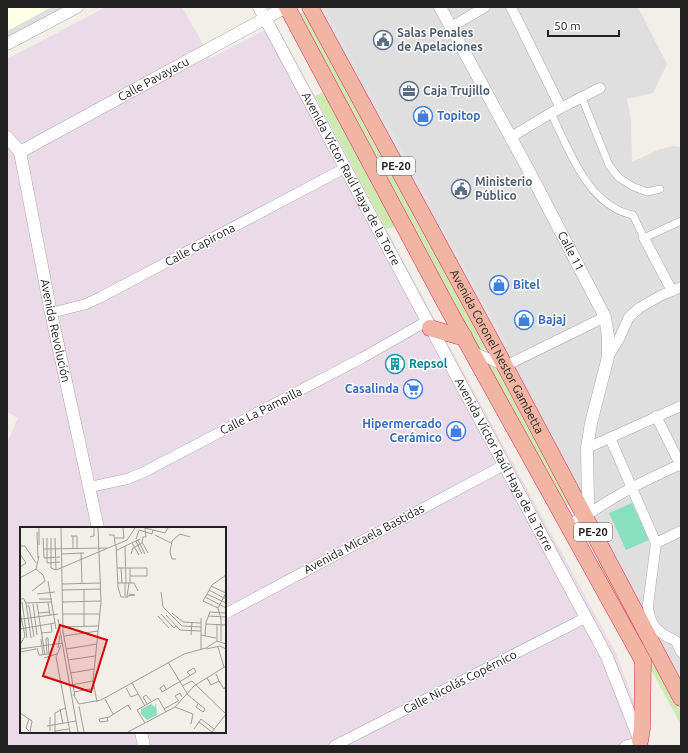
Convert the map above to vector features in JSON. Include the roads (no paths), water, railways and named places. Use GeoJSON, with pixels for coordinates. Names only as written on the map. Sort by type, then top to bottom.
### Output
{"type":"FeatureCollection","features":[{"type":"Feature","properties":{"kind":"highway","name":"Avenida Coronel Nestor Gambetta"},"geometry":{"type":"LineString","coordinates":[[287,7],[464,336],[643,661],[642,729],[636,744]]}},
{"type":"Feature","properties":{"kind":"highway","name":"Avenida Coronel Nestor Gambetta"},"geometry":{"type":"LineString","coordinates":[[310,7],[505,366],[600,547],[681,696]]}},
{"type":"Feature","properties":{"kind":"highway"},"geometry":{"type":"LineString","coordinates":[[428,324],[458,336],[464,336]]}},
{"type":"Feature","properties":{"kind":"highway"},"geometry":{"type":"LineString","coordinates":[[559,510],[572,508],[577,502]]}},
{"type":"Feature","properties":{"kind":"highway"},"geometry":{"type":"LineString","coordinates":[[584,556],[591,548],[600,547]]}},
{"type":"Feature","properties":{"kind":"street"},"geometry":{"type":"LineString","coordinates":[[7,44],[77,7]]}},
{"type":"Feature","properties":{"kind":"street","name":"Avenida Víctor Raúl Haya de la Torre"},"geometry":{"type":"LineString","coordinates":[[259,7],[612,670],[636,744]]}},
{"type":"Feature","properties":{"kind":"street","name":"Calle Pavayacu"},"geometry":{"type":"LineString","coordinates":[[20,152],[287,7]]}},
{"type":"Feature","properties":{"kind":"street","name":"Calle 11"},"geometry":{"type":"LineString","coordinates":[[440,7],[511,137],[605,317],[608,336],[608,357],[591,423],[587,448],[588,506],[585,517]]}},
{"type":"Feature","properties":{"kind":"street"},"geometry":{"type":"LineString","coordinates":[[451,27],[485,7]]}},
{"type":"Feature","properties":{"kind":"street"},"geometry":{"type":"LineString","coordinates":[[511,7],[561,108]]}},
{"type":"Feature","properties":{"kind":"street"},"geometry":{"type":"LineString","coordinates":[[511,137],[551,113],[600,88]]}},
{"type":"Feature","properties":{"kind":"street"},"geometry":{"type":"LineString","coordinates":[[582,98],[609,165],[619,178],[646,192],[660,189]]}},
{"type":"Feature","properties":{"kind":"street"},"geometry":{"type":"LineString","coordinates":[[551,113],[571,156],[587,182],[596,194],[614,209],[633,215],[644,238],[676,289],[639,308],[629,317],[619,339],[608,357]]}},
{"type":"Feature","properties":{"kind":"street"},"geometry":{"type":"LineString","coordinates":[[7,137],[20,152]]}},
{"type":"Feature","properties":{"kind":"street","name":"Avenida Revolución"},"geometry":{"type":"LineString","coordinates":[[20,152],[51,313],[98,527]]}},
{"type":"Feature","properties":{"kind":"street","name":"Calle Capirona"},"geometry":{"type":"LineString","coordinates":[[51,313],[86,304],[101,297],[345,168]]}},
{"type":"Feature","properties":{"kind":"street"},"geometry":{"type":"LineString","coordinates":[[644,238],[681,221]]}},
{"type":"Feature","properties":{"kind":"street"},"geometry":{"type":"LineString","coordinates":[[474,352],[505,366],[605,317]]}},
{"type":"Feature","properties":{"kind":"street","name":"Calle La Pampilla"},"geometry":{"type":"LineString","coordinates":[[90,487],[127,479],[142,473],[428,324]]}},
{"type":"Feature","properties":{"kind":"street"},"geometry":{"type":"LineString","coordinates":[[587,448],[681,406]]}},
{"type":"Feature","properties":{"kind":"street"},"geometry":{"type":"LineString","coordinates":[[568,526],[631,488],[681,465],[656,416]]}},
{"type":"Feature","properties":{"kind":"street"},"geometry":{"type":"LineString","coordinates":[[610,438],[656,543],[648,605],[649,614],[652,623],[657,630],[663,635],[676,641],[681,652]]}},
{"type":"Feature","properties":{"kind":"street","name":"Avenida Micaela Bastidas"},"geometry":{"type":"LineString","coordinates":[[226,613],[504,465]]}},
{"type":"Feature","properties":{"kind":"street"},"geometry":{"type":"LineString","coordinates":[[656,543],[681,531]]}},
{"type":"Feature","properties":{"kind":"street","name":"Calle Nicolás Copérnico"},"geometry":{"type":"LineString","coordinates":[[334,746],[585,618]]}},
{"type":"Feature","properties":{"kind":"street"},"geometry":{"type":"LineString","coordinates":[[141,733],[144,746]]}},
{"type":"Feature","properties":{"kind":"place","name":"Salas Penales de Apelaciones"},"geometry":{"type":"Point","coordinates":[383,40]}},
{"type":"Feature","properties":{"kind":"place","name":"Caja Trujillo"},"geometry":{"type":"Point","coordinates":[409,91]}},
{"type":"Feature","properties":{"kind":"place","name":"Topitop"},"geometry":{"type":"Point","coordinates":[423,116]}},
{"type":"Feature","properties":{"kind":"place","name":"Ministerio Público"},"geometry":{"type":"Point","coordinates":[461,189]}},
{"type":"Feature","properties":{"kind":"place","name":"Bitel"},"geometry":{"type":"Point","coordinates":[499,285]}},
{"type":"Feature","properties":{"kind":"place","name":"Bajaj"},"geometry":{"type":"Point","coordinates":[524,320]}},
{"type":"Feature","properties":{"kind":"place","name":"Repsol"},"geometry":{"type":"Point","coordinates":[395,364]}},
{"type":"Feature","properties":{"kind":"place","name":"Casalinda"},"geometry":{"type":"Point","coordinates":[413,389]}},
{"type":"Feature","properties":{"kind":"place","name":"Hipermercado Cerámico"},"geometry":{"type":"Point","coordinates":[456,431]}}]}
